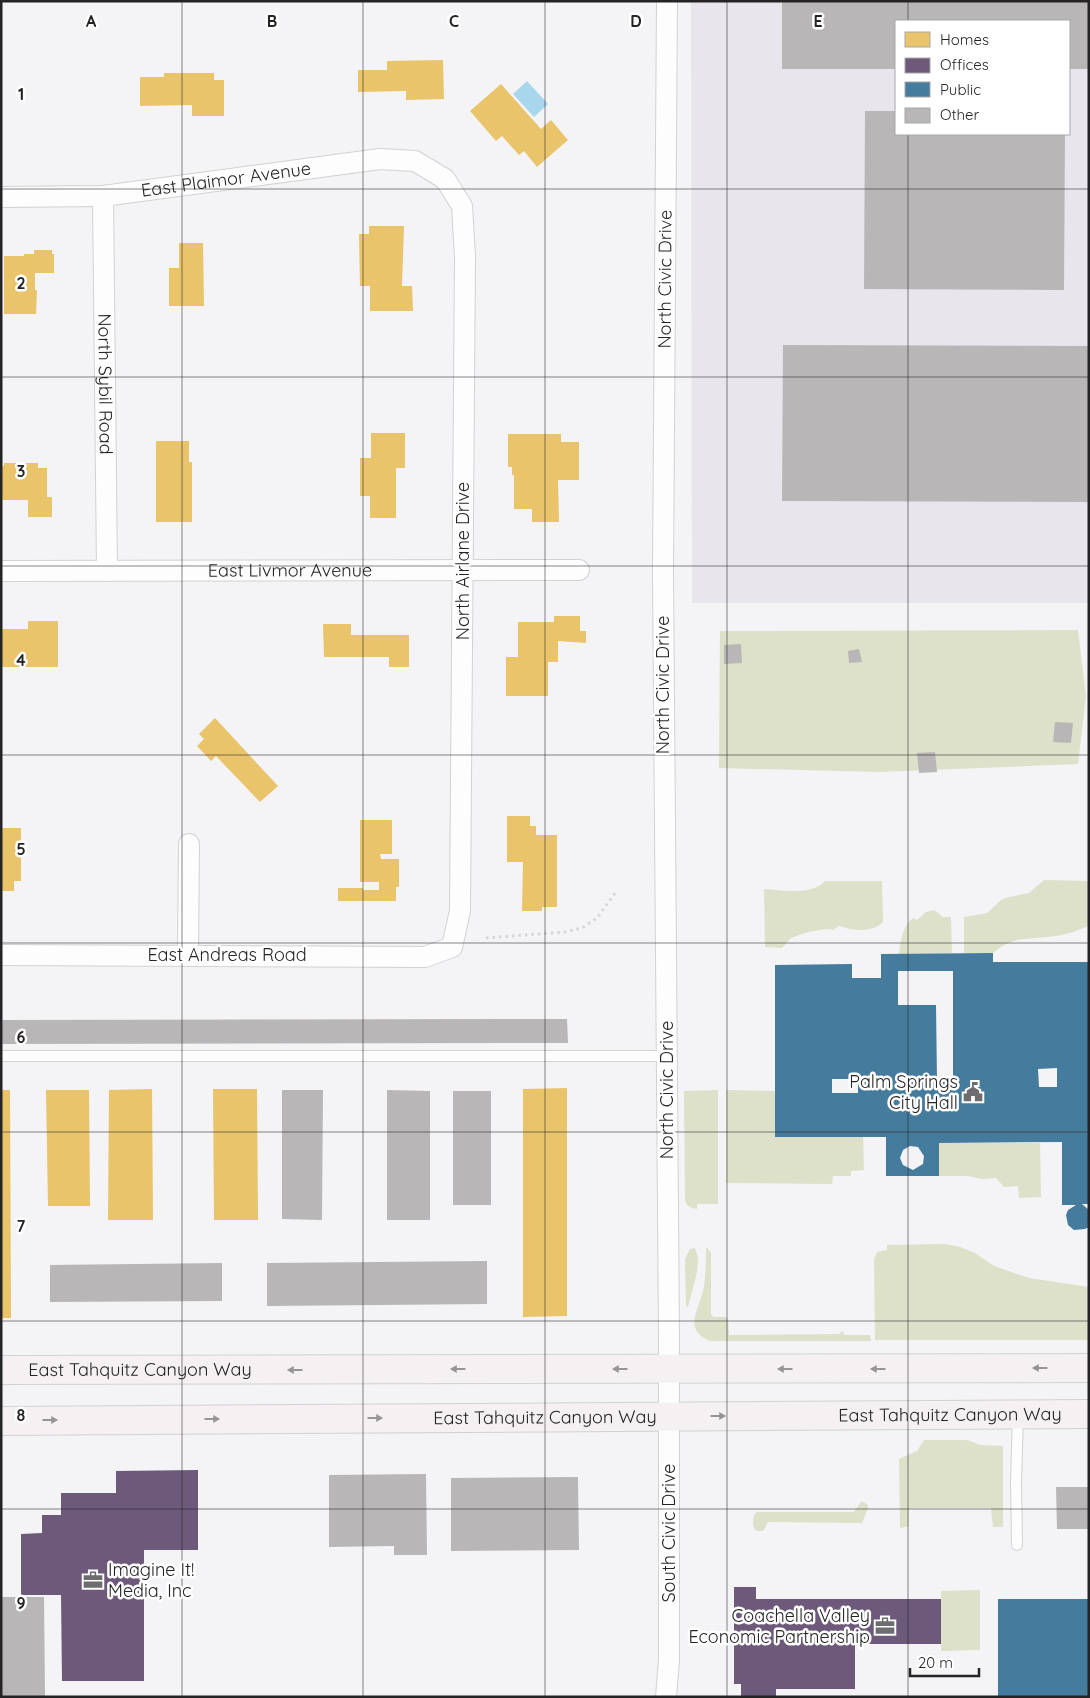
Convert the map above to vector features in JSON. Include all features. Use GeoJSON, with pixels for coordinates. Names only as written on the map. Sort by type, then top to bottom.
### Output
{"type":"FeatureCollection","features":[{"type":"Feature","properties":{"kind":"main road","name":"East Tahquitz Canyon Way"},"geometry":{"type":"LineString","coordinates":[[1,1370],[1089,1368]]}},
{"type":"Feature","properties":{"kind":"main road","name":"East Tahquitz Canyon Way"},"geometry":{"type":"LineString","coordinates":[[1,1421],[1089,1414]]}},
{"type":"Feature","properties":{"kind":"street","name":"North Civic Drive"},"geometry":{"type":"LineString","coordinates":[[667,1],[662,571],[669,1369]]}},
{"type":"Feature","properties":{"kind":"street","name":"East Plaimor Avenue"},"geometry":{"type":"LineString","coordinates":[[1,197],[103,196],[380,159],[415,161],[445,179]]}},
{"type":"Feature","properties":{"kind":"street","name":"North Airlane Drive"},"geometry":{"type":"LineString","coordinates":[[445,179],[462,206],[465,257],[460,911],[452,947]]}},
{"type":"Feature","properties":{"kind":"street","name":"North Sybil Road"},"geometry":{"type":"LineString","coordinates":[[103,196],[107,571]]}},
{"type":"Feature","properties":{"kind":"street","name":"East Livmor Avenue"},"geometry":{"type":"LineString","coordinates":[[1,571],[579,570]]}},
{"type":"Feature","properties":{"kind":"street"},"geometry":{"type":"LineString","coordinates":[[188,955],[190,844]]}},
{"type":"Feature","properties":{"kind":"street","name":"East Andreas Road"},"geometry":{"type":"LineString","coordinates":[[1,954],[425,957],[452,947]]}},
{"type":"Feature","properties":{"kind":"street","name":"South Civic Drive"},"geometry":{"type":"LineString","coordinates":[[666,1697],[669,1660],[669,1369]]}},
{"type":"Feature","properties":{"kind":"lane"},"geometry":{"type":"LineString","coordinates":[[1,1056],[667,1056]]}},
{"type":"Feature","properties":{"kind":"lane"},"geometry":{"type":"LineString","coordinates":[[1017,1545],[1018,1414]]}},
{"type":"Feature","properties":{"kind":"path"},"geometry":{"type":"LineString","coordinates":[[486,938],[565,932],[582,928],[597,918],[615,893]]}},
{"type":"Feature","properties":{"kind":"shaded area"},"geometry":{"type":"Polygon","coordinates":[[[691,1],[1089,1],[1089,603],[692,603],[691,1]]]}},
{"type":"Feature","properties":{"kind":"green space"},"geometry":{"type":"Polygon","coordinates":[[[1078,630],[1086,696],[1078,764],[879,772],[719,768],[720,631],[1078,630]]]}},
{"type":"Feature","properties":{"kind":"green space"},"geometry":{"type":"Polygon","coordinates":[[[1044,880],[1089,881],[1089,926],[1064,935],[1022,939],[1008,943],[993,953],[964,953],[964,917],[987,913],[1001,900],[1029,893],[1044,880]]]}},
{"type":"Feature","properties":{"kind":"green space"},"geometry":{"type":"Polygon","coordinates":[[[825,881],[882,881],[883,922],[879,926],[862,930],[839,926],[833,930],[824,929],[790,939],[782,948],[765,947],[764,889],[805,890],[819,886],[825,881]]]}},
{"type":"Feature","properties":{"kind":"green space"},"geometry":{"type":"Polygon","coordinates":[[[934,910],[943,917],[951,917],[952,953],[899,954],[903,934],[909,921],[913,918],[917,920],[926,912],[934,910]]]}},
{"type":"Feature","properties":{"kind":"green space"},"geometry":{"type":"Polygon","coordinates":[[[718,1090],[718,1204],[697,1204],[697,1209],[695,1209],[691,1208],[685,1201],[684,1091],[718,1090]]]}},
{"type":"Feature","properties":{"kind":"green space"},"geometry":{"type":"Polygon","coordinates":[[[726,1090],[775,1091],[775,1137],[863,1137],[864,1170],[851,1171],[851,1176],[833,1176],[832,1184],[726,1183],[726,1090]]]}},
{"type":"Feature","properties":{"kind":"green space"},"geometry":{"type":"Polygon","coordinates":[[[939,1143],[1040,1143],[1041,1197],[1019,1198],[1018,1186],[1004,1187],[996,1178],[939,1176],[939,1143]]]}},
{"type":"Feature","properties":{"kind":"green space"},"geometry":{"type":"Polygon","coordinates":[[[945,1244],[975,1253],[994,1266],[1029,1278],[1089,1287],[1089,1340],[875,1340],[874,1260],[877,1252],[887,1250],[887,1245],[945,1244]]]}},
{"type":"Feature","properties":{"kind":"green space"},"geometry":{"type":"Polygon","coordinates":[[[706,1247],[711,1254],[711,1314],[713,1317],[726,1317],[728,1319],[729,1335],[839,1334],[842,1331],[845,1335],[870,1335],[871,1341],[710,1341],[702,1337],[697,1331],[694,1319],[704,1286],[706,1247]]]}},
{"type":"Feature","properties":{"kind":"green space"},"geometry":{"type":"Polygon","coordinates":[[[695,1248],[698,1258],[697,1272],[688,1307],[686,1306],[685,1259],[690,1249],[695,1248]]]}},
{"type":"Feature","properties":{"kind":"green space"},"geometry":{"type":"Polygon","coordinates":[[[924,1440],[967,1440],[981,1445],[1003,1446],[1003,1527],[993,1527],[991,1508],[909,1508],[909,1526],[900,1528],[899,1459],[917,1451],[924,1440]]]}},
{"type":"Feature","properties":{"kind":"green space"},"geometry":{"type":"Polygon","coordinates":[[[861,1502],[868,1505],[862,1523],[768,1522],[764,1530],[760,1531],[755,1530],[753,1525],[754,1515],[757,1512],[854,1512],[861,1502]]]}},
{"type":"Feature","properties":{"kind":"green space"},"geometry":{"type":"Polygon","coordinates":[[[980,1590],[980,1650],[941,1651],[941,1591],[980,1590]]]}},
{"type":"Feature","properties":{"kind":"water"},"geometry":{"type":"Polygon","coordinates":[[[527,81],[548,104],[534,117],[513,94],[527,81]]]}},
{"type":"Feature","properties":{"kind":"building: Homes"},"geometry":{"type":"Polygon","coordinates":[[[443,60],[444,99],[406,100],[406,91],[358,92],[358,70],[387,70],[387,61],[443,60]]]}},
{"type":"Feature","properties":{"kind":"building: Homes"},"geometry":{"type":"Polygon","coordinates":[[[164,73],[214,73],[214,80],[224,80],[224,116],[192,116],[192,105],[140,106],[140,77],[164,77],[164,73]]]}},
{"type":"Feature","properties":{"kind":"building: Homes"},"geometry":{"type":"Polygon","coordinates":[[[501,84],[541,129],[551,120],[568,140],[537,167],[524,151],[519,155],[502,136],[496,141],[470,111],[501,84]]]}},
{"type":"Feature","properties":{"kind":"building: Homes"},"geometry":{"type":"Polygon","coordinates":[[[369,226],[404,226],[402,286],[412,286],[413,311],[370,311],[370,286],[360,286],[359,234],[369,234],[369,226]]]}},
{"type":"Feature","properties":{"kind":"building: Homes"},"geometry":{"type":"Polygon","coordinates":[[[179,243],[203,243],[204,306],[169,306],[169,268],[179,268],[179,243]]]}},
{"type":"Feature","properties":{"kind":"building: Homes"},"geometry":{"type":"Polygon","coordinates":[[[34,250],[52,250],[52,254],[54,254],[54,273],[35,273],[35,290],[37,290],[36,314],[4,314],[4,256],[34,254],[34,250]]]}},
{"type":"Feature","properties":{"kind":"building: Homes"},"geometry":{"type":"Polygon","coordinates":[[[371,433],[405,433],[405,468],[396,468],[396,518],[370,518],[370,496],[360,496],[360,458],[371,458],[371,433]]]}},
{"type":"Feature","properties":{"kind":"building: Homes"},"geometry":{"type":"Polygon","coordinates":[[[508,434],[561,434],[561,442],[579,442],[579,480],[558,480],[559,522],[532,522],[532,509],[514,509],[514,475],[512,475],[512,467],[508,467],[508,434]]]}},
{"type":"Feature","properties":{"kind":"building: Homes"},"geometry":{"type":"Polygon","coordinates":[[[156,441],[189,441],[189,462],[192,462],[192,522],[156,522],[156,441]]]}},
{"type":"Feature","properties":{"kind":"building: Homes"},"geometry":{"type":"Polygon","coordinates":[[[4,463],[38,463],[38,468],[47,468],[47,497],[52,497],[52,517],[28,517],[28,500],[1,500],[1,466],[4,466],[4,463]]]}},
{"type":"Feature","properties":{"kind":"building: Homes"},"geometry":{"type":"Polygon","coordinates":[[[554,616],[580,616],[580,631],[586,631],[586,643],[558,641],[558,662],[548,662],[548,696],[506,696],[506,657],[518,657],[518,622],[554,622],[554,616]]]}},
{"type":"Feature","properties":{"kind":"building: Homes"},"geometry":{"type":"Polygon","coordinates":[[[28,621],[58,621],[58,667],[1,667],[1,629],[28,629],[28,621]]]}},
{"type":"Feature","properties":{"kind":"building: Homes"},"geometry":{"type":"Polygon","coordinates":[[[323,624],[351,624],[351,635],[409,635],[409,667],[389,667],[389,657],[324,657],[323,624]]]}},
{"type":"Feature","properties":{"kind":"building: Homes"},"geometry":{"type":"Polygon","coordinates":[[[215,718],[278,786],[260,802],[216,756],[211,761],[197,746],[204,739],[199,734],[215,718]]]}},
{"type":"Feature","properties":{"kind":"building: Homes"},"geometry":{"type":"Polygon","coordinates":[[[507,816],[530,816],[530,826],[536,826],[536,835],[557,835],[557,907],[542,907],[542,911],[522,911],[523,862],[507,862],[507,816]]]}},
{"type":"Feature","properties":{"kind":"building: Homes"},"geometry":{"type":"Polygon","coordinates":[[[360,820],[392,820],[392,854],[380,854],[381,859],[399,859],[399,887],[396,887],[396,901],[338,901],[338,888],[379,890],[379,882],[360,882],[360,820]]]}},
{"type":"Feature","properties":{"kind":"building: Homes"},"geometry":{"type":"Polygon","coordinates":[[[1,828],[21,828],[21,881],[14,881],[14,891],[1,891],[1,828]]]}},
{"type":"Feature","properties":{"kind":"building: Homes"},"geometry":{"type":"Polygon","coordinates":[[[567,1088],[567,1316],[523,1317],[523,1089],[567,1088]]]}},
{"type":"Feature","properties":{"kind":"building: Homes"},"geometry":{"type":"Polygon","coordinates":[[[152,1089],[153,1220],[108,1220],[109,1090],[152,1089]]]}},
{"type":"Feature","properties":{"kind":"building: Homes"},"geometry":{"type":"Polygon","coordinates":[[[213,1089],[257,1089],[258,1220],[214,1220],[213,1089]]]}},
{"type":"Feature","properties":{"kind":"building: Homes"},"geometry":{"type":"Polygon","coordinates":[[[1,1090],[10,1090],[11,1318],[1,1318],[1,1090]]]}},
{"type":"Feature","properties":{"kind":"building: Homes"},"geometry":{"type":"Polygon","coordinates":[[[46,1090],[89,1090],[90,1206],[48,1206],[46,1090]]]}},
{"type":"Feature","properties":{"kind":"building: Offices"},"geometry":{"type":"Polygon","coordinates":[[[198,1470],[198,1550],[144,1550],[144,1681],[62,1681],[61,1595],[21,1595],[21,1534],[42,1533],[42,1515],[61,1515],[61,1493],[116,1493],[116,1471],[198,1470]]]}},
{"type":"Feature","properties":{"kind":"building: Offices"},"geometry":{"type":"Polygon","coordinates":[[[734,1587],[756,1587],[756,1599],[941,1599],[941,1644],[855,1644],[855,1689],[776,1689],[776,1697],[741,1697],[741,1684],[734,1684],[734,1587]]]}},
{"type":"Feature","properties":{"kind":"building: Public","name":"Palm Springs City Hall"},"geometry":{"type":"Polygon","coordinates":[[[993,953],[993,962],[1089,962],[1089,1204],[1082,1204],[1089,1210],[1089,1227],[1074,1230],[1068,1225],[1066,1215],[1068,1210],[1076,1205],[1062,1205],[1062,1142],[939,1143],[939,1176],[886,1176],[886,1137],[775,1137],[775,965],[852,964],[852,978],[881,978],[881,954],[993,953]],[[898,971],[898,1005],[936,1005],[937,1080],[953,1080],[953,971],[898,971]],[[1057,1068],[1038,1069],[1039,1087],[1057,1087],[1057,1068]],[[832,1079],[832,1093],[858,1093],[858,1079],[832,1079]],[[910,1146],[903,1150],[900,1158],[903,1165],[913,1170],[923,1164],[924,1156],[918,1147],[910,1146]]]}},
{"type":"Feature","properties":{"kind":"building: Public"},"geometry":{"type":"Polygon","coordinates":[[[998,1599],[1089,1599],[1089,1697],[998,1697],[998,1599]]]}},
{"type":"Feature","properties":{"kind":"building: Other"},"geometry":{"type":"Polygon","coordinates":[[[782,1],[1089,1],[1089,69],[1070,69],[1070,20],[895,20],[895,69],[782,69],[782,1]]]}},
{"type":"Feature","properties":{"kind":"building: Other"},"geometry":{"type":"Polygon","coordinates":[[[865,111],[895,111],[895,135],[1065,135],[1064,290],[864,289],[865,111]]]}},
{"type":"Feature","properties":{"kind":"building: Other"},"geometry":{"type":"Polygon","coordinates":[[[783,345],[1089,346],[1089,502],[782,501],[783,345]]]}},
{"type":"Feature","properties":{"kind":"building: Other"},"geometry":{"type":"Polygon","coordinates":[[[741,644],[742,663],[724,664],[724,645],[741,644]]]}},
{"type":"Feature","properties":{"kind":"building: Other"},"geometry":{"type":"Polygon","coordinates":[[[859,649],[862,662],[849,663],[848,651],[859,649]]]}},
{"type":"Feature","properties":{"kind":"building: Other"},"geometry":{"type":"Polygon","coordinates":[[[1055,722],[1073,723],[1071,743],[1053,742],[1055,722]]]}},
{"type":"Feature","properties":{"kind":"building: Other"},"geometry":{"type":"Polygon","coordinates":[[[935,752],[937,772],[919,773],[917,753],[935,752]]]}},
{"type":"Feature","properties":{"kind":"building: Other"},"geometry":{"type":"Polygon","coordinates":[[[567,1019],[568,1043],[1,1044],[1,1020],[567,1019]]]}},
{"type":"Feature","properties":{"kind":"building: Other"},"geometry":{"type":"Polygon","coordinates":[[[282,1090],[323,1090],[322,1220],[282,1219],[282,1090]]]}},
{"type":"Feature","properties":{"kind":"building: Other"},"geometry":{"type":"Polygon","coordinates":[[[387,1090],[430,1091],[430,1220],[387,1220],[387,1090]]]}},
{"type":"Feature","properties":{"kind":"building: Other"},"geometry":{"type":"Polygon","coordinates":[[[453,1091],[491,1091],[491,1205],[453,1205],[453,1091]]]}},
{"type":"Feature","properties":{"kind":"building: Other"},"geometry":{"type":"Polygon","coordinates":[[[487,1261],[487,1304],[267,1306],[267,1263],[487,1261]]]}},
{"type":"Feature","properties":{"kind":"building: Other"},"geometry":{"type":"Polygon","coordinates":[[[222,1263],[222,1301],[50,1302],[50,1265],[222,1263]]]}},
{"type":"Feature","properties":{"kind":"building: Other"},"geometry":{"type":"Polygon","coordinates":[[[426,1474],[427,1555],[394,1555],[394,1546],[329,1547],[329,1475],[426,1474]]]}},
{"type":"Feature","properties":{"kind":"building: Other"},"geometry":{"type":"Polygon","coordinates":[[[578,1477],[579,1550],[451,1551],[451,1478],[578,1477]]]}},
{"type":"Feature","properties":{"kind":"building: Other"},"geometry":{"type":"Polygon","coordinates":[[[1056,1487],[1089,1487],[1089,1529],[1057,1529],[1056,1487]]]}},
{"type":"Feature","properties":{"kind":"building: Other"},"geometry":{"type":"Polygon","coordinates":[[[1,1597],[44,1597],[45,1697],[1,1697],[1,1597]]]}},
{"type":"Feature","properties":{"kind":"place","name":"Palm Springs City Hall"},"geometry":{"type":"Point","coordinates":[973,1092]}},
{"type":"Feature","properties":{"kind":"place","name":"Imagine It! Media, Inc"},"geometry":{"type":"Point","coordinates":[93,1580]}},
{"type":"Feature","properties":{"kind":"place","name":"Coachella Valley Economic Partnership"},"geometry":{"type":"Point","coordinates":[885,1626]}}]}
